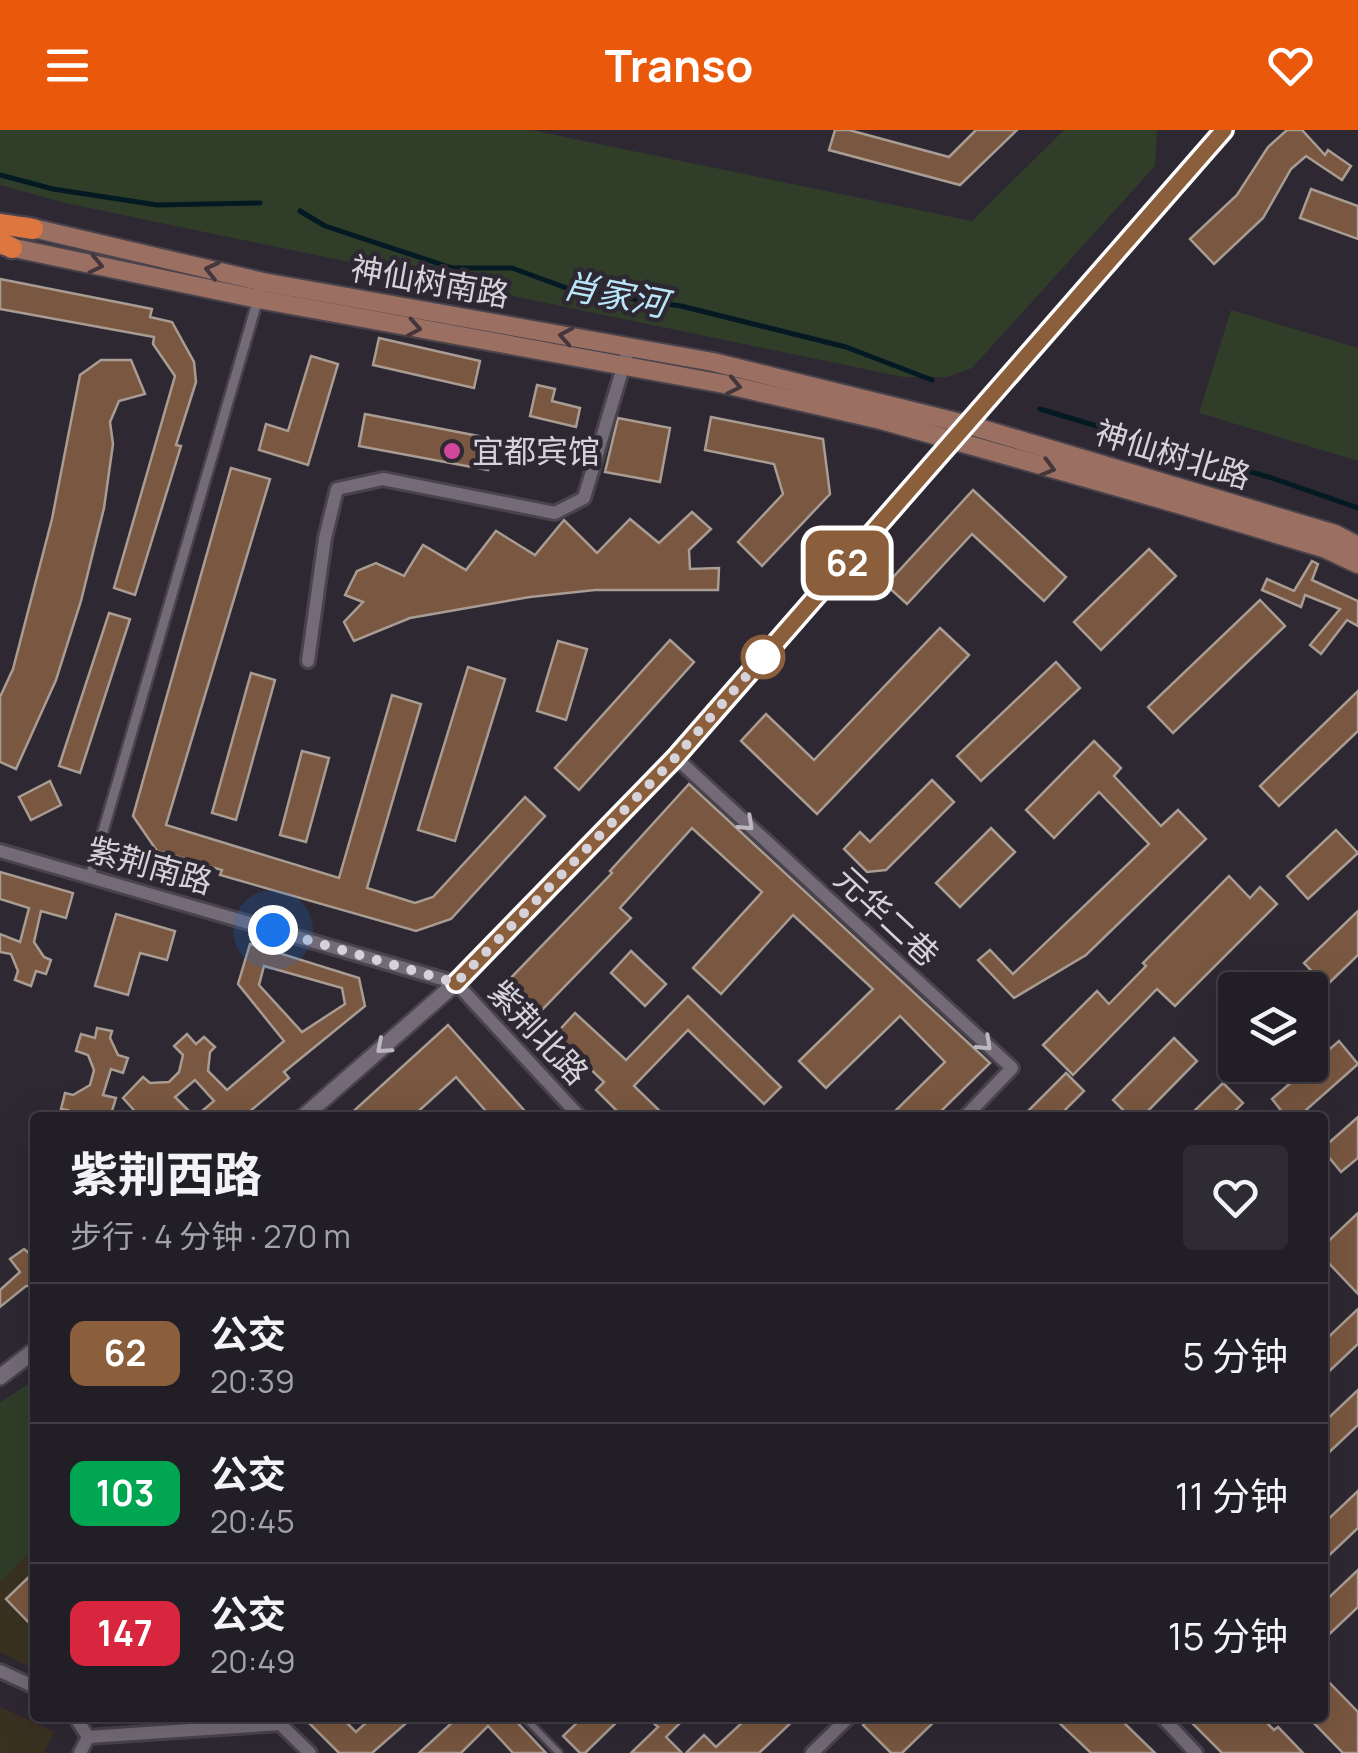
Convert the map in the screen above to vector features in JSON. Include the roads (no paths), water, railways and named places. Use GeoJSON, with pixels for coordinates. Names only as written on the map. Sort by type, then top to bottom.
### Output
{"type":"FeatureCollection","features":[{"type":"Feature","properties":{"kind":"highway"},"geometry":{"type":"LineString","coordinates":[[0,220],[32,230]]}},
{"type":"Feature","properties":{"kind":"main road","name":"神仙树南路"},"geometry":{"type":"LineString","coordinates":[[32,230],[261,290],[714,362],[969,425]]}},
{"type":"Feature","properties":{"kind":"main road"},"geometry":{"type":"LineString","coordinates":[[4,245],[261,290],[724,384],[881,420],[1178,504],[1326,549],[1358,564]]}},
{"type":"Feature","properties":{"kind":"main road","name":"神仙树北路"},"geometry":{"type":"LineString","coordinates":[[969,425],[1336,534],[1358,546]]}},
{"type":"Feature","properties":{"kind":"street"},"geometry":{"type":"LineString","coordinates":[[309,1112],[456,983],[675,758],[969,425],[1218,132]]}},
{"type":"Feature","properties":{"kind":"street"},"geometry":{"type":"LineString","coordinates":[[90,876],[261,290]]}},
{"type":"Feature","properties":{"kind":"street"},"geometry":{"type":"LineString","coordinates":[[308,661],[324,538],[337,489],[383,479],[555,513],[584,498],[629,347]]}},
{"type":"Feature","properties":{"kind":"street","name":"元华二巷"},"geometry":{"type":"LineString","coordinates":[[675,758],[1012,1068],[970,1112]]}},
{"type":"Feature","properties":{"kind":"street","name":"紫荆南路"},"geometry":{"type":"LineString","coordinates":[[0,851],[456,983]]}},
{"type":"Feature","properties":{"kind":"street","name":"紫荆北路"},"geometry":{"type":"LineString","coordinates":[[456,983],[575,1112]]}},
{"type":"Feature","properties":{"kind":"street"},"geometry":{"type":"LineString","coordinates":[[0,1377],[30,1354]]}},
{"type":"Feature","properties":{"kind":"street"},"geometry":{"type":"LineString","coordinates":[[0,1672],[30,1685]]}},
{"type":"Feature","properties":{"kind":"street"},"geometry":{"type":"LineString","coordinates":[[79,1722],[88,1737]]}},
{"type":"Feature","properties":{"kind":"street"},"geometry":{"type":"LineString","coordinates":[[88,1737],[269,1722]]}},
{"type":"Feature","properties":{"kind":"street"},"geometry":{"type":"LineString","coordinates":[[282,1722],[310,1753]]}},
{"type":"Feature","properties":{"kind":"street"},"geometry":{"type":"LineString","coordinates":[[812,1753],[844,1722]]}},
{"type":"Feature","properties":{"kind":"street"},"geometry":{"type":"LineString","coordinates":[[1167,1722],[1196,1753]]}},
{"type":"Feature","properties":{"kind":"street"},"geometry":{"type":"LineString","coordinates":[[80,1753],[88,1737]]}},
{"type":"Feature","properties":{"kind":"lane"},"geometry":{"type":"LineString","coordinates":[[529,1722],[559,1753]]}},
{"type":"Feature","properties":{"kind":"waterway","name":"肖家河"},"geometry":{"type":"LineString","coordinates":[[0,175],[53,189],[157,205],[260,203]]}},
{"type":"Feature","properties":{"kind":"waterway","name":"肖家河"},"geometry":{"type":"LineString","coordinates":[[300,211],[325,226],[452,268],[512,268],[572,290],[681,306],[846,347],[932,380]]}},
{"type":"Feature","properties":{"kind":"waterway","name":"肖家河"},"geometry":{"type":"LineString","coordinates":[[1040,409],[1272,478],[1358,508]]}},
{"type":"Feature","properties":{"kind":"place","name":"宜都宾馆"},"geometry":{"type":"Point","coordinates":[452,451]}}]}
